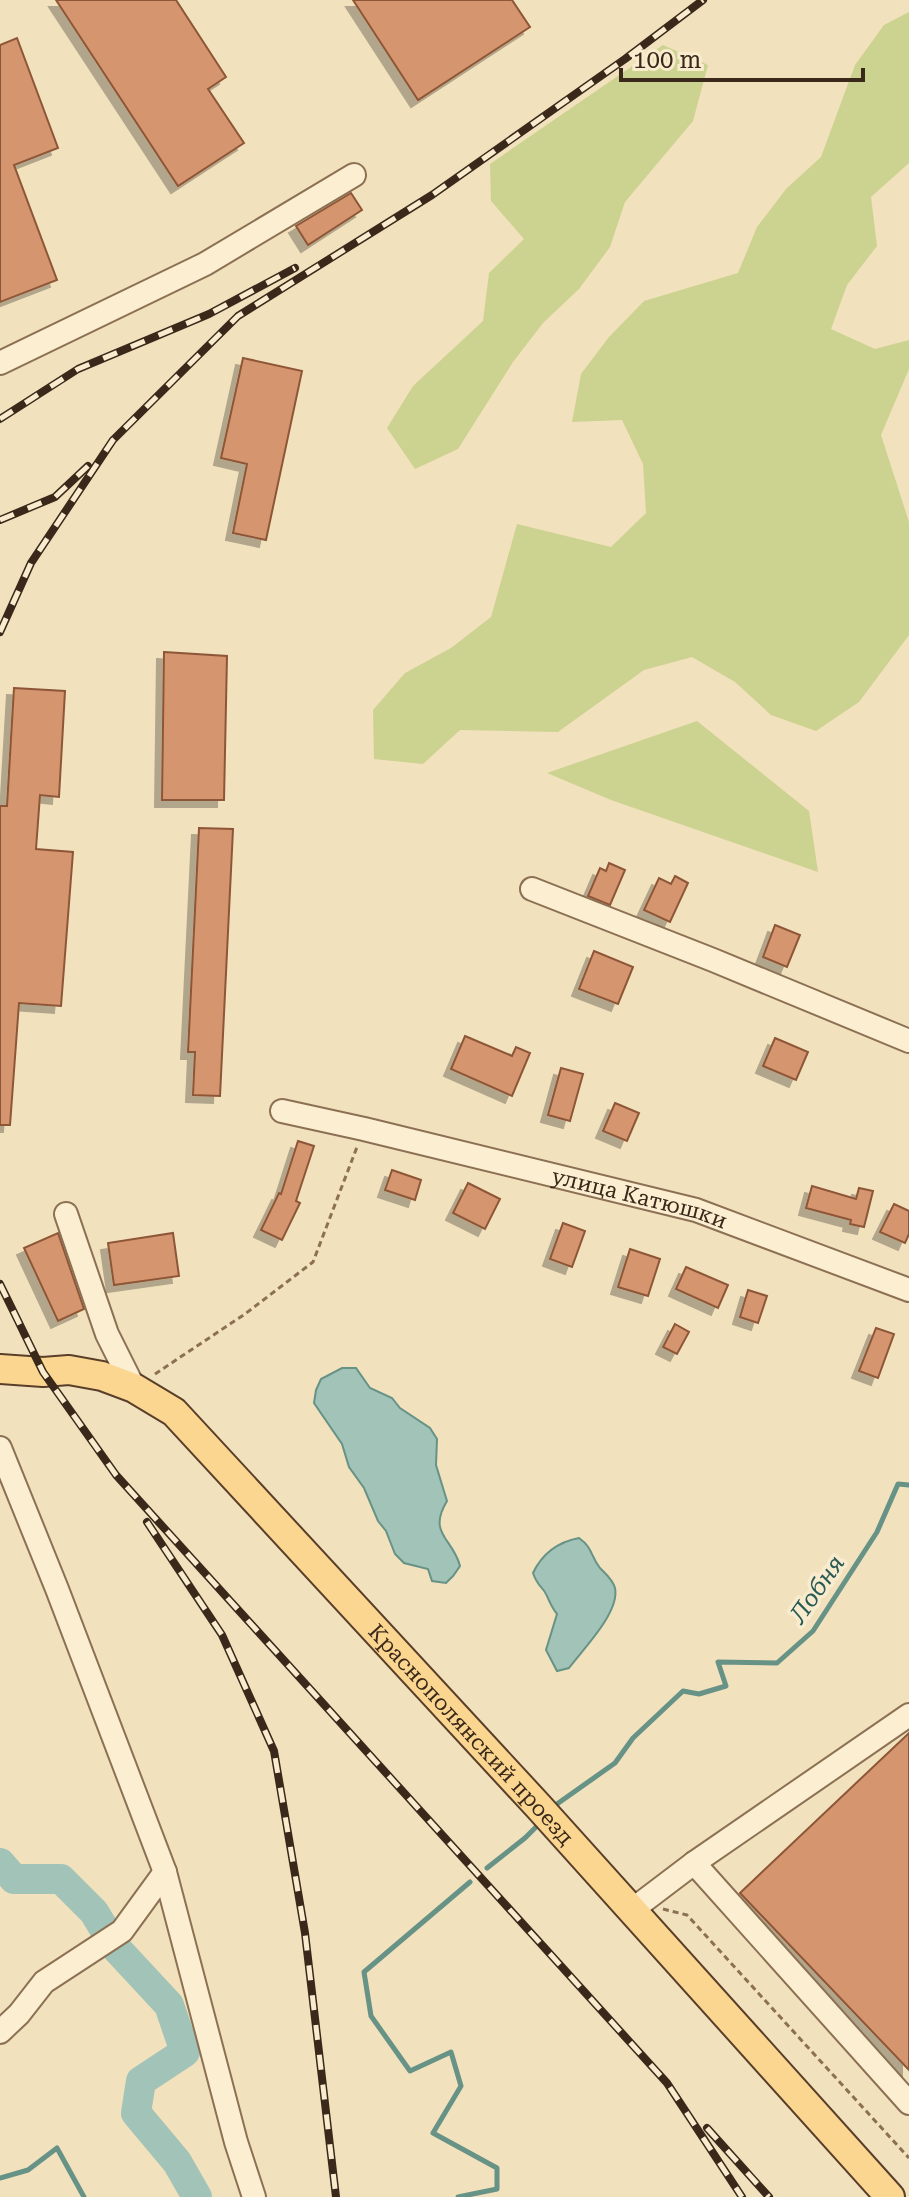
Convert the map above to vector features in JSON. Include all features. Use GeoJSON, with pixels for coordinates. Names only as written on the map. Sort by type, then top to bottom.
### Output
{"type":"FeatureCollection","features":[{"type":"Feature","properties":{"kind":"main road","name":"Краснополянский проезд"},"geometry":{"type":"LineString","coordinates":[[0,1369],[69,1370],[102,1376],[134,1388],[174,1412],[636,1907],[890,2197]]}},
{"type":"Feature","properties":{"kind":"street"},"geometry":{"type":"LineString","coordinates":[[0,363],[205,264],[354,175]]}},
{"type":"Feature","properties":{"kind":"street"},"geometry":{"type":"LineString","coordinates":[[532,889],[909,1041]]}},
{"type":"Feature","properties":{"kind":"street","name":"улица Катюшки"},"geometry":{"type":"LineString","coordinates":[[282,1111],[696,1210],[909,1290]]}},
{"type":"Feature","properties":{"kind":"street"},"geometry":{"type":"LineString","coordinates":[[66,1214],[107,1334],[134,1388]]}},
{"type":"Feature","properties":{"kind":"street"},"geometry":{"type":"LineString","coordinates":[[0,1448],[165,1872],[236,2142],[254,2197]]}},
{"type":"Feature","properties":{"kind":"street"},"geometry":{"type":"LineString","coordinates":[[636,1907],[694,1863],[909,1715]]}},
{"type":"Feature","properties":{"kind":"street"},"geometry":{"type":"LineString","coordinates":[[694,1863],[909,2103]]}},
{"type":"Feature","properties":{"kind":"street"},"geometry":{"type":"LineString","coordinates":[[0,2032],[44,1982],[122,1931],[165,1872]]}},
{"type":"Feature","properties":{"kind":"path"},"geometry":{"type":"LineString","coordinates":[[134,1388],[245,1314],[313,1262],[364,1129]]}},
{"type":"Feature","properties":{"kind":"path"},"geometry":{"type":"LineString","coordinates":[[636,1907],[687,1915],[909,2158]]}},
{"type":"Feature","properties":{"kind":"green space"},"geometry":{"type":"Polygon","coordinates":[[[909,12],[909,163],[871,197],[877,246],[847,285],[831,329],[875,349],[909,340],[909,369],[881,435],[909,522],[909,635],[859,702],[816,731],[771,715],[735,682],[692,657],[644,670],[558,732],[460,730],[423,764],[374,759],[373,710],[405,673],[451,648],[491,617],[517,524],[611,547],[646,513],[643,464],[622,420],[572,422],[581,374],[609,337],[644,301],[738,273],[757,227],[786,189],[821,157],[855,65],[884,25],[909,12]]]}},
{"type":"Feature","properties":{"kind":"green space"},"geometry":{"type":"Polygon","coordinates":[[[663,45],[708,65],[693,121],[625,202],[610,247],[579,289],[543,323],[513,362],[458,449],[415,469],[387,428],[413,386],[483,321],[489,273],[524,239],[491,201],[490,164],[663,45]]]}},
{"type":"Feature","properties":{"kind":"green space"},"geometry":{"type":"Polygon","coordinates":[[[697,721],[809,811],[818,872],[611,800],[547,773],[697,721]]]}},
{"type":"Feature","properties":{"kind":"water"},"geometry":{"type":"Polygon","coordinates":[[[342,1368],[356,1368],[370,1388],[392,1398],[400,1408],[430,1428],[437,1439],[436,1465],[447,1501],[440,1529],[460,1566],[446,1583],[432,1581],[428,1569],[404,1563],[395,1554],[364,1488],[349,1467],[342,1444],[314,1403],[321,1379],[342,1368]]]}},
{"type":"Feature","properties":{"kind":"water"},"geometry":{"type":"Polygon","coordinates":[[[579,1538],[613,1582],[615,1598],[607,1619],[569,1668],[557,1671],[546,1650],[557,1614],[533,1573],[552,1550],[564,1542],[579,1538]]]}},
{"type":"Feature","properties":{"kind":"building"},"geometry":{"type":"Polygon","coordinates":[[[56,0],[176,0],[226,77],[208,89],[244,143],[178,186],[56,0]]]}},
{"type":"Feature","properties":{"kind":"building"},"geometry":{"type":"Polygon","coordinates":[[[353,0],[512,0],[530,27],[418,100],[353,0]]]}},
{"type":"Feature","properties":{"kind":"building"},"geometry":{"type":"Polygon","coordinates":[[[17,38],[58,148],[14,165],[57,280],[0,302],[0,45],[17,38]]]}},
{"type":"Feature","properties":{"kind":"building"},"geometry":{"type":"Polygon","coordinates":[[[351,193],[362,210],[308,245],[296,226],[351,193]]]}},
{"type":"Feature","properties":{"kind":"building"},"geometry":{"type":"Polygon","coordinates":[[[243,358],[302,371],[266,540],[233,533],[247,464],[221,458],[243,358]]]}},
{"type":"Feature","properties":{"kind":"building"},"geometry":{"type":"Polygon","coordinates":[[[164,652],[227,656],[224,800],[162,800],[164,652]]]}},
{"type":"Feature","properties":{"kind":"building"},"geometry":{"type":"Polygon","coordinates":[[[14,688],[65,691],[59,797],[40,795],[36,849],[73,852],[61,1006],[19,1003],[10,1125],[0,1125],[0,806],[7,806],[14,688]]]}},
{"type":"Feature","properties":{"kind":"building"},"geometry":{"type":"Polygon","coordinates":[[[199,828],[233,829],[220,1096],[193,1095],[195,1052],[188,1052],[199,828]]]}},
{"type":"Feature","properties":{"kind":"building"},"geometry":{"type":"Polygon","coordinates":[[[609,863],[625,870],[610,905],[588,896],[600,868],[606,871],[609,863]]]}},
{"type":"Feature","properties":{"kind":"building"},"geometry":{"type":"Polygon","coordinates":[[[675,876],[688,883],[670,922],[644,910],[659,878],[671,884],[675,876]]]}},
{"type":"Feature","properties":{"kind":"building"},"geometry":{"type":"Polygon","coordinates":[[[775,925],[800,935],[787,967],[763,957],[775,925]]]}},
{"type":"Feature","properties":{"kind":"building"},"geometry":{"type":"Polygon","coordinates":[[[594,951],[633,967],[618,1004],[579,989],[594,951]]]}},
{"type":"Feature","properties":{"kind":"building"},"geometry":{"type":"Polygon","coordinates":[[[465,1036],[512,1056],[516,1047],[530,1053],[512,1096],[451,1069],[465,1036]]]}},
{"type":"Feature","properties":{"kind":"building"},"geometry":{"type":"Polygon","coordinates":[[[775,1038],[808,1052],[796,1080],[763,1066],[775,1038]]]}},
{"type":"Feature","properties":{"kind":"building"},"geometry":{"type":"Polygon","coordinates":[[[561,1068],[583,1074],[570,1121],[548,1115],[561,1068]]]}},
{"type":"Feature","properties":{"kind":"building"},"geometry":{"type":"Polygon","coordinates":[[[615,1103],[639,1113],[627,1141],[603,1131],[615,1103]]]}},
{"type":"Feature","properties":{"kind":"building"},"geometry":{"type":"Polygon","coordinates":[[[298,1141],[314,1146],[296,1201],[300,1203],[282,1240],[261,1230],[281,1194],[298,1141]]]}},
{"type":"Feature","properties":{"kind":"building"},"geometry":{"type":"Polygon","coordinates":[[[392,1170],[421,1180],[415,1200],[385,1190],[392,1170]]]}},
{"type":"Feature","properties":{"kind":"building"},"geometry":{"type":"Polygon","coordinates":[[[468,1183],[500,1199],[485,1229],[453,1213],[468,1183]]]}},
{"type":"Feature","properties":{"kind":"building"},"geometry":{"type":"Polygon","coordinates":[[[812,1186],[856,1199],[859,1188],[873,1191],[864,1227],[850,1224],[851,1220],[806,1208],[812,1186]]]}},
{"type":"Feature","properties":{"kind":"building"},"geometry":{"type":"Polygon","coordinates":[[[894,1204],[909,1211],[909,1234],[905,1243],[880,1232],[894,1204]]]}},
{"type":"Feature","properties":{"kind":"building"},"geometry":{"type":"Polygon","coordinates":[[[563,1223],[585,1231],[572,1267],[550,1259],[563,1223]]]}},
{"type":"Feature","properties":{"kind":"building"},"geometry":{"type":"Polygon","coordinates":[[[58,1233],[84,1309],[58,1321],[24,1248],[58,1233]]]}},
{"type":"Feature","properties":{"kind":"building"},"geometry":{"type":"Polygon","coordinates":[[[173,1233],[179,1276],[114,1285],[108,1243],[173,1233]]]}},
{"type":"Feature","properties":{"kind":"building"},"geometry":{"type":"Polygon","coordinates":[[[630,1249],[660,1259],[648,1296],[618,1287],[630,1249]]]}},
{"type":"Feature","properties":{"kind":"building"},"geometry":{"type":"Polygon","coordinates":[[[686,1267],[728,1285],[718,1308],[676,1289],[686,1267]]]}},
{"type":"Feature","properties":{"kind":"building"},"geometry":{"type":"Polygon","coordinates":[[[748,1290],[767,1296],[758,1323],[740,1317],[748,1290]]]}},
{"type":"Feature","properties":{"kind":"building"},"geometry":{"type":"Polygon","coordinates":[[[675,1324],[689,1332],[677,1354],[663,1347],[675,1324]]]}},
{"type":"Feature","properties":{"kind":"building"},"geometry":{"type":"Polygon","coordinates":[[[876,1328],[894,1334],[878,1378],[859,1371],[876,1328]]]}},
{"type":"Feature","properties":{"kind":"building"},"geometry":{"type":"Polygon","coordinates":[[[909,1733],[909,2070],[740,1893],[909,1733]]]}},
{"type":"Feature","properties":{"kind":"waterway","name":"Лобня"},"geometry":{"type":"LineString","coordinates":[[557,1804],[615,1763],[633,1738],[683,1691],[699,1694],[726,1686],[718,1662],[777,1663],[813,1631],[877,1532],[898,1484],[909,1485]]}},
{"type":"Feature","properties":{"kind":"waterway","name":"Лобня"},"geometry":{"type":"LineString","coordinates":[[487,1868],[537,1826]]}},
{"type":"Feature","properties":{"kind":"waterway"},"geometry":{"type":"LineString","coordinates":[[0,1863],[14,1879],[61,1879],[94,1912],[106,1932]]}},
{"type":"Feature","properties":{"kind":"waterway","name":"Лобня"},"geometry":{"type":"LineString","coordinates":[[458,2197],[497,2189],[497,2168],[433,2133],[461,2086],[451,2052],[410,2071],[371,2016],[364,1972],[470,1882]]}},
{"type":"Feature","properties":{"kind":"waterway"},"geometry":{"type":"LineString","coordinates":[[116,1948],[169,2005],[185,2052],[141,2081],[136,2113],[177,2162],[197,2197]]}},
{"type":"Feature","properties":{"kind":"waterway"},"geometry":{"type":"LineString","coordinates":[[0,2178],[28,2170],[57,2148],[84,2197]]}},
{"type":"Feature","properties":{"kind":"railway"},"geometry":{"type":"LineString","coordinates":[[0,632],[31,563],[113,440],[238,316],[432,195],[703,0]]}},
{"type":"Feature","properties":{"kind":"railway"},"geometry":{"type":"LineString","coordinates":[[0,419],[78,369],[209,314],[295,268]]}},
{"type":"Feature","properties":{"kind":"railway"},"geometry":{"type":"LineString","coordinates":[[0,520],[55,497],[88,466]]}},
{"type":"Feature","properties":{"kind":"railway"},"geometry":{"type":"LineString","coordinates":[[0,1284],[43,1372],[116,1475],[667,2083],[742,2197]]}},
{"type":"Feature","properties":{"kind":"railway"},"geometry":{"type":"LineString","coordinates":[[147,1522],[222,1635],[274,1751],[305,1933],[336,2197]]}},
{"type":"Feature","properties":{"kind":"railway"},"geometry":{"type":"LineString","coordinates":[[707,2128],[769,2197]]}}]}
